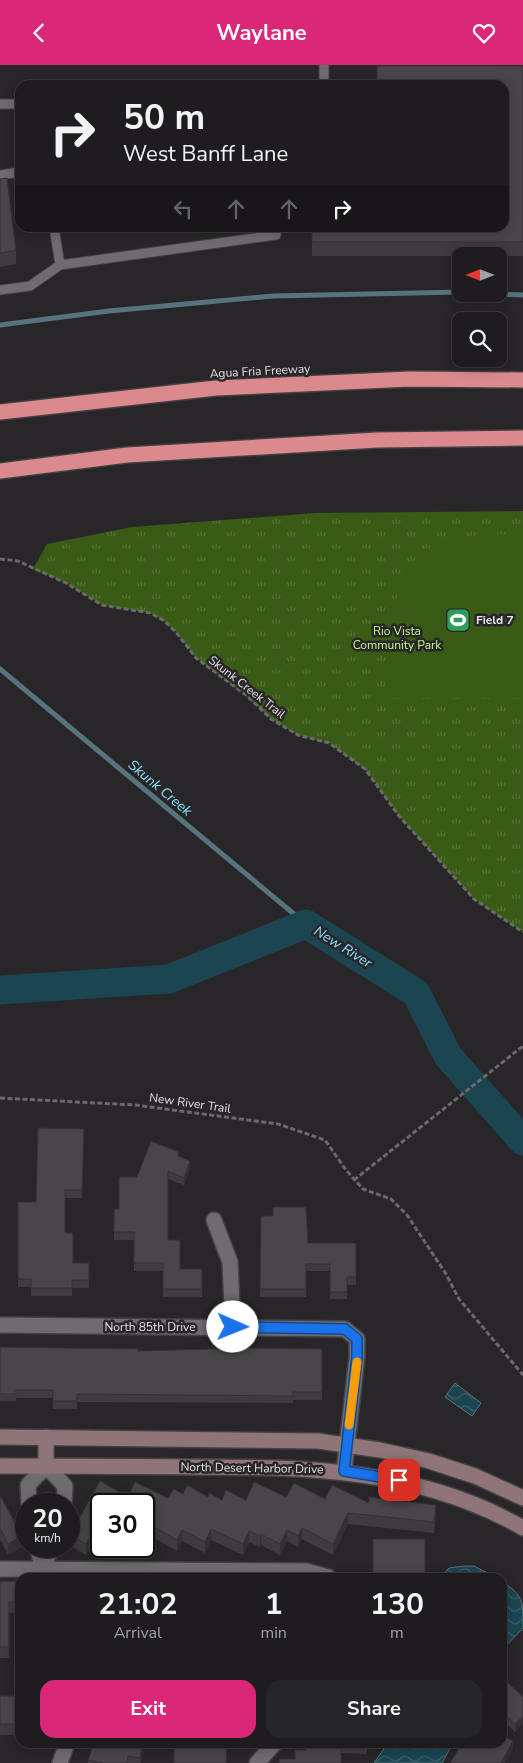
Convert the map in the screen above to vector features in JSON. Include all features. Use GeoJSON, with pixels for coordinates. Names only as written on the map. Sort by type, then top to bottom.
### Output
{"type":"FeatureCollection","features":[{"type":"Feature","properties":{"kind":"highway","name":"Agua Fria Freeway"},"geometry":{"type":"LineString","coordinates":[[0,412],[216,388],[410,379],[523,380]]}},
{"type":"Feature","properties":{"kind":"highway"},"geometry":{"type":"LineString","coordinates":[[0,471],[146,454],[377,440],[523,438]]}},
{"type":"Feature","properties":{"kind":"street"},"geometry":{"type":"LineString","coordinates":[[214,1220],[230,1262],[233,1327]]}},
{"type":"Feature","properties":{"kind":"street","name":"North 85th Drive"},"geometry":{"type":"LineString","coordinates":[[0,1325],[345,1329],[357,1339],[357,1357],[347,1445]]}},
{"type":"Feature","properties":{"kind":"street"},"geometry":{"type":"LineString","coordinates":[[0,1437],[318,1441],[405,1455],[456,1469],[523,1498]]}},
{"type":"Feature","properties":{"kind":"street"},"geometry":{"type":"LineString","coordinates":[[28,1493],[28,1485],[46,1466],[46,1437]]}},
{"type":"Feature","properties":{"kind":"street"},"geometry":{"type":"LineString","coordinates":[[344,1471],[347,1445]]}},
{"type":"Feature","properties":{"kind":"street","name":"North Desert Harbor Drive"},"geometry":{"type":"LineString","coordinates":[[0,1466],[264,1467],[344,1471],[399,1480],[432,1490],[494,1513],[523,1528]]}},
{"type":"Feature","properties":{"kind":"street"},"geometry":{"type":"LineString","coordinates":[[46,1466],[65,1486],[65,1493]]}},
{"type":"Feature","properties":{"kind":"street"},"geometry":{"type":"LineString","coordinates":[[40,1558],[43,1570]]}},
{"type":"Feature","properties":{"kind":"street"},"geometry":{"type":"LineString","coordinates":[[43,1570],[48,1558]]}},
{"type":"Feature","properties":{"kind":"street"},"geometry":{"type":"LineString","coordinates":[[0,1569],[114,1573]]}},
{"type":"Feature","properties":{"kind":"street"},"geometry":{"type":"LineString","coordinates":[[194,1573],[306,1571],[313,1573]]}},
{"type":"Feature","properties":{"kind":"street"},"geometry":{"type":"LineString","coordinates":[[60,1763],[65,1748]]}},
{"type":"Feature","properties":{"kind":"street"},"geometry":{"type":"LineString","coordinates":[[257,1763],[270,1748]]}},
{"type":"Feature","properties":{"kind":"lane"},"geometry":{"type":"LineString","coordinates":[[324,65],[324,80]]}},
{"type":"Feature","properties":{"kind":"lane"},"geometry":{"type":"LineString","coordinates":[[0,104],[15,104]]}},
{"type":"Feature","properties":{"kind":"lane"},"geometry":{"type":"LineString","coordinates":[[0,175],[15,173]]}},
{"type":"Feature","properties":{"kind":"lane"},"geometry":{"type":"LineString","coordinates":[[55,232],[60,265]]}},
{"type":"Feature","properties":{"kind":"lane"},"geometry":{"type":"LineString","coordinates":[[0,290],[30,286],[60,265],[276,235],[276,232]]}},
{"type":"Feature","properties":{"kind":"path","name":"Skunk Creek Trail"},"geometry":{"type":"LineString","coordinates":[[0,559],[18,561],[66,583],[102,605],[150,613],[163,621],[176,632],[196,658],[246,695],[271,719],[298,735],[329,743],[365,769],[398,816],[474,899],[523,933]]}},
{"type":"Feature","properties":{"kind":"path"},"geometry":{"type":"LineString","coordinates":[[354,1180],[523,1046]]}},
{"type":"Feature","properties":{"kind":"path","name":"New River Trail"},"geometry":{"type":"LineString","coordinates":[[0,1098],[134,1105],[278,1124],[325,1140],[354,1180],[363,1189],[391,1199],[408,1215],[446,1274],[459,1299],[523,1375]]}},
{"type":"Feature","properties":{"kind":"green space","name":"Rio Vista Community Park"},"geometry":{"type":"Polygon","coordinates":[[[523,511],[523,932],[474,899],[399,816],[365,769],[329,743],[298,735],[271,719],[246,695],[196,658],[176,632],[163,620],[150,613],[102,605],[66,583],[33,569],[47,544],[132,527],[316,513],[523,511]]]}},
{"type":"Feature","properties":{"kind":"green space","name":"Field 7"},"geometry":{"type":"Polygon","coordinates":[[[479,535],[523,535],[523,698],[390,698],[390,645],[393,620],[398,597],[408,576],[423,559],[444,545],[479,535]]]}},
{"type":"Feature","properties":{"kind":"water"},"geometry":{"type":"Polygon","coordinates":[[[455,1383],[481,1403],[472,1416],[445,1397],[455,1383]]]}},
{"type":"Feature","properties":{"kind":"water"},"geometry":{"type":"Polygon","coordinates":[[[474,1566],[487,1573],[445,1573],[449,1568],[474,1566]]]}},
{"type":"Feature","properties":{"kind":"water"},"geometry":{"type":"Polygon","coordinates":[[[507,1585],[518,1595],[522,1605],[523,1628],[507,1645],[507,1585]]]}},
{"type":"Feature","properties":{"kind":"water"},"geometry":{"type":"Polygon","coordinates":[[[384,1748],[450,1748],[442,1763],[374,1763],[384,1748]]]}},
{"type":"Feature","properties":{"kind":"building"},"geometry":{"type":"Polygon","coordinates":[[[377,66],[523,66],[523,242],[312,242],[312,232],[509,232],[509,80],[377,80],[377,66]]]}},
{"type":"Feature","properties":{"kind":"building"},"geometry":{"type":"Polygon","coordinates":[[[7,178],[16,250],[0,253],[0,179],[7,178]]]}},
{"type":"Feature","properties":{"kind":"building"},"geometry":{"type":"Polygon","coordinates":[[[38,1128],[84,1129],[82,1190],[65,1190],[65,1233],[73,1233],[73,1263],[89,1263],[89,1280],[72,1280],[72,1288],[31,1288],[31,1279],[18,1279],[18,1202],[36,1202],[38,1128]]]}},
{"type":"Feature","properties":{"kind":"building"},"geometry":{"type":"Polygon","coordinates":[[[151,1141],[179,1152],[178,1156],[190,1161],[184,1178],[168,1171],[168,1240],[180,1240],[180,1269],[202,1269],[202,1289],[163,1289],[163,1263],[134,1263],[134,1232],[114,1232],[114,1209],[119,1209],[119,1177],[137,1177],[151,1141]]]}},
{"type":"Feature","properties":{"kind":"building"},"geometry":{"type":"Polygon","coordinates":[[[273,1207],[306,1207],[308,1243],[356,1243],[356,1277],[347,1277],[347,1292],[330,1292],[330,1264],[306,1264],[306,1289],[260,1289],[261,1216],[273,1216],[273,1207]]]}},
{"type":"Feature","properties":{"kind":"building"},"geometry":{"type":"Polygon","coordinates":[[[0,1347],[138,1349],[138,1351],[247,1348],[322,1349],[322,1392],[293,1392],[293,1396],[77,1394],[77,1401],[53,1401],[53,1390],[16,1390],[16,1394],[0,1394],[0,1347]]]}},
{"type":"Feature","properties":{"kind":"building"},"geometry":{"type":"Polygon","coordinates":[[[100,1481],[121,1493],[93,1493],[100,1481]]]}},
{"type":"Feature","properties":{"kind":"building"},"geometry":{"type":"Polygon","coordinates":[[[135,1482],[168,1498],[174,1489],[183,1494],[187,1485],[208,1497],[209,1493],[222,1500],[226,1490],[246,1500],[254,1482],[286,1497],[294,1483],[325,1499],[332,1485],[369,1503],[369,1497],[436,1505],[434,1522],[348,1513],[333,1544],[302,1528],[298,1536],[287,1530],[280,1544],[261,1534],[260,1536],[249,1531],[243,1544],[211,1529],[205,1542],[182,1530],[177,1540],[155,1528],[155,1493],[130,1493],[135,1482]]]}},
{"type":"Feature","properties":{"kind":"building"},"geometry":{"type":"Polygon","coordinates":[[[0,1495],[15,1523],[15,1540],[8,1544],[0,1528],[0,1495]]]}},
{"type":"Feature","properties":{"kind":"building"},"geometry":{"type":"Polygon","coordinates":[[[90,1499],[90,1536],[86,1544],[80,1541],[80,1517],[90,1499]]]}},
{"type":"Feature","properties":{"kind":"building"},"geometry":{"type":"Polygon","coordinates":[[[373,1539],[425,1539],[425,1573],[373,1573],[373,1539]]]}},
{"type":"Feature","properties":{"kind":"building"},"geometry":{"type":"Polygon","coordinates":[[[0,1581],[15,1581],[15,1602],[9,1602],[9,1647],[0,1647],[0,1581]]]}},
{"type":"Feature","properties":{"kind":"building"},"geometry":{"type":"Polygon","coordinates":[[[507,1682],[523,1697],[523,1716],[515,1724],[507,1717],[507,1682]]]}},
{"type":"Feature","properties":{"kind":"building"},"geometry":{"type":"Polygon","coordinates":[[[0,1696],[15,1696],[15,1724],[0,1724],[0,1696]]]}},
{"type":"Feature","properties":{"kind":"building"},"geometry":{"type":"Polygon","coordinates":[[[507,1738],[513,1741],[501,1763],[450,1763],[459,1748],[507,1748],[507,1738]]]}},
{"type":"Feature","properties":{"kind":"building"},"geometry":{"type":"Polygon","coordinates":[[[92,1748],[141,1748],[140,1758],[128,1756],[127,1763],[104,1763],[88,1760],[92,1748]]]}},
{"type":"Feature","properties":{"kind":"building"},"geometry":{"type":"Polygon","coordinates":[[[174,1748],[227,1748],[226,1763],[174,1763],[174,1748]]]}},
{"type":"Feature","properties":{"kind":"building"},"geometry":{"type":"Polygon","coordinates":[[[306,1748],[341,1748],[341,1763],[279,1763],[279,1759],[295,1759],[295,1750],[306,1750],[306,1748]]]}},
{"type":"Feature","properties":{"kind":"waterway"},"geometry":{"type":"LineString","coordinates":[[0,325],[109,311],[273,296],[452,292]]}},
{"type":"Feature","properties":{"kind":"waterway"},"geometry":{"type":"LineString","coordinates":[[508,294],[523,295]]}},
{"type":"Feature","properties":{"kind":"waterway","name":"Skunk Creek"},"geometry":{"type":"LineString","coordinates":[[0,669],[306,924]]}},
{"type":"Feature","properties":{"kind":"waterway","name":"Skunk Creek"},"geometry":{"type":"LineString","coordinates":[[0,990],[169,979],[306,924],[416,993],[448,1056],[523,1141]]}},
{"type":"Feature","properties":{"kind":"slow traffic"},"geometry":{"type":"LineString","coordinates":[[349,1425],[357,1362]]}},
{"type":"Feature","properties":{"kind":"place","name":"Field 7"},"geometry":{"type":"Point","coordinates":[458,620]}},
{"type":"Feature","properties":{"kind":"route"},"geometry":{"type":"LineString","coordinates":[[233,1327],[345,1329],[357,1339],[357,1357],[344,1471],[399,1480]]}},
{"type":"Feature","properties":{"kind":"water label","name":"New River"},"geometry":{"type":"Point","coordinates":[343,947]}}]}
